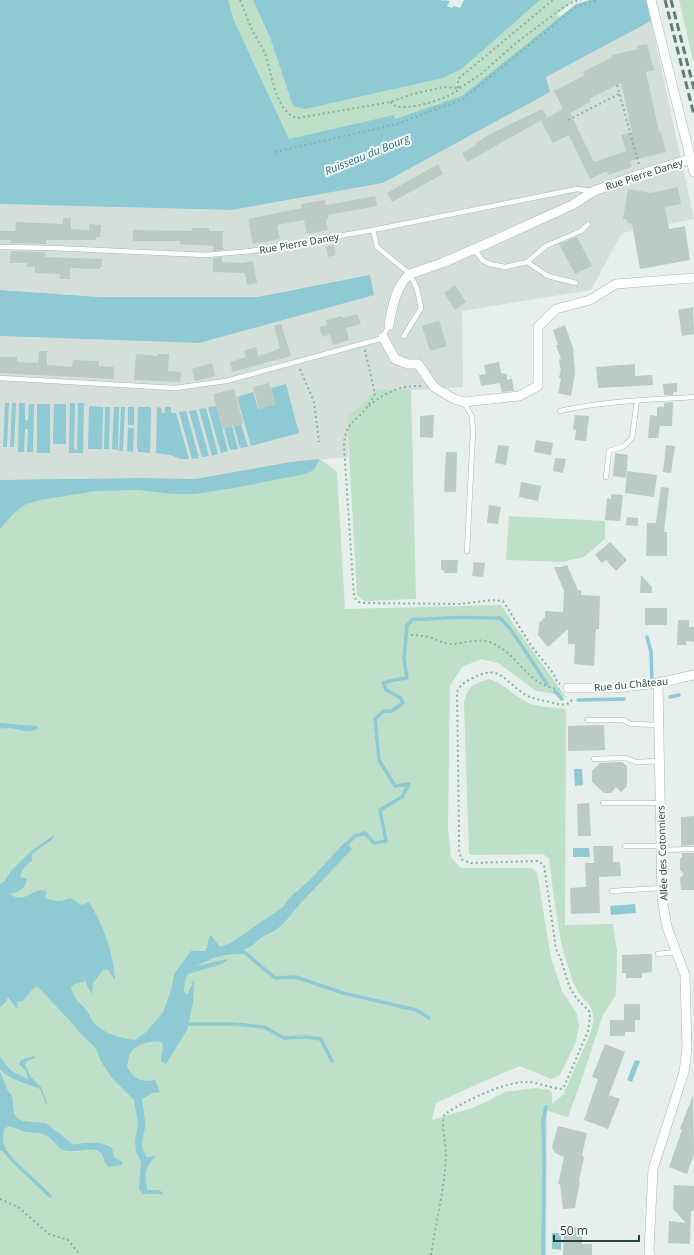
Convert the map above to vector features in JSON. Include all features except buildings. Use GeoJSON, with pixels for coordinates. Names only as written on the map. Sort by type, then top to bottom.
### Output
{"type":"FeatureCollection","features":[{"type":"Feature","properties":{"kind":"street"},"geometry":{"type":"LineString","coordinates":[[651,0],[693,158],[694,172]]}},
{"type":"Feature","properties":{"kind":"street","name":"Rue Pierre Daney"},"geometry":{"type":"LineString","coordinates":[[410,274],[442,263],[572,205],[594,191],[641,174],[693,158]]}},
{"type":"Feature","properties":{"kind":"street"},"geometry":{"type":"LineString","coordinates":[[389,324],[399,288],[406,277],[410,274]]}},
{"type":"Feature","properties":{"kind":"street"},"geometry":{"type":"LineString","coordinates":[[383,337],[395,359],[408,364],[418,364],[434,387],[454,399],[464,402],[519,396],[538,386],[538,327],[556,308],[590,300],[616,284],[694,278]]}},
{"type":"Feature","properties":{"kind":"street","name":"Rue du Château"},"geometry":{"type":"LineString","coordinates":[[568,688],[615,688],[658,683],[694,675]]}},
{"type":"Feature","properties":{"kind":"street","name":"Allée des Cotonniers"},"geometry":{"type":"LineString","coordinates":[[650,1255],[653,1169],[684,1072],[687,1048],[686,975],[667,926],[662,899],[660,725],[658,683]]}},
{"type":"Feature","properties":{"kind":"lane","name":"Rue Pierre Daney"},"geometry":{"type":"LineString","coordinates":[[0,247],[206,255],[251,251],[373,230],[577,189],[594,191]]}},
{"type":"Feature","properties":{"kind":"lane"},"geometry":{"type":"LineString","coordinates":[[474,249],[483,261],[505,267],[527,262],[546,246],[581,231],[588,224]]}},
{"type":"Feature","properties":{"kind":"lane"},"geometry":{"type":"LineString","coordinates":[[373,230],[377,247],[410,274],[417,289],[421,308],[404,336]]}},
{"type":"Feature","properties":{"kind":"lane"},"geometry":{"type":"LineString","coordinates":[[527,262],[548,276],[576,283]]}},
{"type":"Feature","properties":{"kind":"lane"},"geometry":{"type":"LineString","coordinates":[[0,378],[175,388],[226,381],[346,349],[363,343],[376,341],[383,337],[389,324]]}},
{"type":"Feature","properties":{"kind":"lane"},"geometry":{"type":"LineString","coordinates":[[560,411],[574,407],[694,397]]}},
{"type":"Feature","properties":{"kind":"lane"},"geometry":{"type":"LineString","coordinates":[[606,477],[609,452],[624,446],[632,438],[637,401]]}},
{"type":"Feature","properties":{"kind":"lane"},"geometry":{"type":"LineString","coordinates":[[464,402],[472,417],[473,432],[468,551]]}},
{"type":"Feature","properties":{"kind":"lane"},"geometry":{"type":"LineString","coordinates":[[588,720],[623,720],[631,724],[660,725]]}},
{"type":"Feature","properties":{"kind":"lane"},"geometry":{"type":"LineString","coordinates":[[594,759],[626,758],[636,762],[660,761]]}},
{"type":"Feature","properties":{"kind":"lane"},"geometry":{"type":"LineString","coordinates":[[603,804],[661,803]]}},
{"type":"Feature","properties":{"kind":"lane"},"geometry":{"type":"LineString","coordinates":[[625,846],[694,849]]}},
{"type":"Feature","properties":{"kind":"lane"},"geometry":{"type":"LineString","coordinates":[[612,891],[662,888]]}},
{"type":"Feature","properties":{"kind":"lane"},"geometry":{"type":"LineString","coordinates":[[658,954],[677,952]]}},
{"type":"Feature","properties":{"kind":"path"},"geometry":{"type":"LineString","coordinates":[[240,0],[253,33],[265,53],[273,83],[285,109],[289,115],[293,117],[304,118],[390,102],[413,94],[444,87],[458,88],[463,86],[470,83],[516,43],[568,4],[581,0]]}},
{"type":"Feature","properties":{"kind":"path"},"geometry":{"type":"LineString","coordinates":[[458,88],[458,79],[553,0]]}},
{"type":"Feature","properties":{"kind":"path"},"geometry":{"type":"LineString","coordinates":[[275,152],[397,124],[463,99],[576,7],[598,0]]}},
{"type":"Feature","properties":{"kind":"path"},"geometry":{"type":"LineString","coordinates":[[617,85],[641,174]]}},
{"type":"Feature","properties":{"kind":"path"},"geometry":{"type":"LineString","coordinates":[[390,102],[396,106],[414,106],[440,99],[457,91],[463,86]]}},
{"type":"Feature","properties":{"kind":"path"},"geometry":{"type":"LineString","coordinates":[[568,120],[619,94]]}},
{"type":"Feature","properties":{"kind":"path"},"geometry":{"type":"LineString","coordinates":[[363,343],[375,394],[367,408]]}},
{"type":"Feature","properties":{"kind":"path"},"geometry":{"type":"LineString","coordinates":[[298,362],[314,402],[319,442]]}},
{"type":"Feature","properties":{"kind":"path"},"geometry":{"type":"LineString","coordinates":[[431,1255],[444,1177],[446,1152],[443,1121],[445,1114],[462,1104],[493,1090],[513,1084],[530,1082],[545,1087],[561,1089],[564,1087],[575,1062],[588,1031],[590,1022],[589,1011],[576,998],[569,986],[556,949],[544,865],[538,861],[471,863],[461,859],[459,849],[458,692],[460,686],[469,679],[485,672],[491,672],[507,679],[525,694],[533,698],[563,705],[570,702],[573,697],[568,688],[558,683],[553,673],[532,647],[503,601],[491,600],[460,604],[365,603],[359,602],[354,597],[344,465],[344,435],[348,427],[367,408],[385,394],[404,386],[412,385],[434,387]]}},
{"type":"Feature","properties":{"kind":"path"},"geometry":{"type":"LineString","coordinates":[[410,634],[423,636],[450,644],[484,641],[492,643],[510,655],[530,677],[540,684],[554,689],[568,688]]}},
{"type":"Feature","properties":{"kind":"path"},"geometry":{"type":"LineString","coordinates":[[0,1199],[18,1207],[49,1234],[68,1240],[80,1255]]}},
{"type":"Feature","properties":{"kind":"shaded area"},"geometry":{"type":"Polygon","coordinates":[[[651,21],[694,219],[622,233],[591,290],[462,311],[463,387],[411,390],[378,389],[347,417],[348,457],[291,462],[195,479],[142,478],[0,480],[0,336],[199,343],[299,288],[257,297],[100,297],[0,290],[0,204],[232,210],[383,183],[549,92],[546,77],[651,21]]]}},
{"type":"Feature","properties":{"kind":"green space"},"geometry":{"type":"Polygon","coordinates":[[[0,0],[253,0],[271,40],[463,68],[540,0],[575,0],[557,14],[560,17],[489,88],[306,163],[0,0]]]}},
{"type":"Feature","properties":{"kind":"green space"},"geometry":{"type":"Polygon","coordinates":[[[679,0],[694,0],[694,65],[679,0]]]}},
{"type":"Feature","properties":{"kind":"green space"},"geometry":{"type":"Polygon","coordinates":[[[378,389],[411,390],[416,599],[364,601],[357,595],[347,417],[378,389]]]}},
{"type":"Feature","properties":{"kind":"green space"},"geometry":{"type":"Polygon","coordinates":[[[320,459],[337,472],[345,609],[501,605],[566,697],[536,691],[498,663],[481,659],[462,667],[450,686],[448,828],[451,857],[461,868],[531,868],[537,872],[551,958],[562,991],[577,1014],[579,1026],[576,1042],[560,1075],[551,1079],[520,1066],[436,1103],[432,1120],[472,1108],[505,1092],[536,1088],[550,1090],[552,1093],[552,1104],[563,1095],[591,1032],[594,1019],[591,1007],[578,992],[573,982],[561,943],[549,858],[543,854],[471,855],[469,853],[464,703],[472,686],[489,679],[495,681],[528,703],[538,706],[566,709],[565,925],[613,924],[617,951],[616,995],[603,1015],[568,1117],[547,1111],[546,1255],[0,1255],[0,480],[142,478],[195,479],[291,462],[320,459]]]}},
{"type":"Feature","properties":{"kind":"green space"},"geometry":{"type":"Polygon","coordinates":[[[509,516],[605,521],[605,539],[584,557],[562,562],[506,560],[509,516]]]}},
{"type":"Feature","properties":{"kind":"water","name":"Ruisseau du Bourg"},"geometry":{"type":"Polygon","coordinates":[[[0,0],[228,0],[234,21],[289,139],[394,115],[395,119],[462,96],[576,4],[590,0],[646,0],[651,21],[546,77],[550,92],[383,183],[232,210],[0,204],[0,0]]]}},
{"type":"Feature","properties":{"kind":"water"},"geometry":{"type":"Polygon","coordinates":[[[253,0],[444,0],[450,1],[447,6],[452,8],[454,6],[460,8],[464,0],[540,0],[463,68],[443,78],[305,109],[293,106],[271,40],[253,0]]]}},
{"type":"Feature","properties":{"kind":"water"},"geometry":{"type":"Polygon","coordinates":[[[370,275],[374,295],[199,343],[0,336],[0,290],[100,297],[257,297],[370,275]]]}},
{"type":"Feature","properties":{"kind":"water"},"geometry":{"type":"Polygon","coordinates":[[[286,384],[299,433],[251,446],[237,397],[253,392],[258,409],[275,404],[271,388],[286,384]]]}},
{"type":"Feature","properties":{"kind":"water"},"geometry":{"type":"Polygon","coordinates":[[[5,403],[9,403],[7,447],[3,447],[5,403]]]}},
{"type":"Feature","properties":{"kind":"water"},"geometry":{"type":"Polygon","coordinates":[[[12,403],[16,403],[14,447],[10,447],[12,403]]]}},
{"type":"Feature","properties":{"kind":"water"},"geometry":{"type":"Polygon","coordinates":[[[19,403],[25,403],[25,420],[28,421],[29,404],[34,404],[33,452],[27,452],[28,429],[25,429],[24,452],[18,452],[19,403]]]}},
{"type":"Feature","properties":{"kind":"water"},"geometry":{"type":"Polygon","coordinates":[[[70,403],[75,403],[74,449],[77,450],[78,403],[84,403],[83,453],[69,453],[70,403]]]}},
{"type":"Feature","properties":{"kind":"water"},"geometry":{"type":"Polygon","coordinates":[[[37,404],[50,404],[50,453],[37,453],[37,404]]]}},
{"type":"Feature","properties":{"kind":"water"},"geometry":{"type":"Polygon","coordinates":[[[54,404],[66,404],[66,444],[53,444],[54,404]]]}},
{"type":"Feature","properties":{"kind":"water"},"geometry":{"type":"Polygon","coordinates":[[[89,406],[103,407],[102,449],[88,449],[89,406]]]}},
{"type":"Feature","properties":{"kind":"water"},"geometry":{"type":"Polygon","coordinates":[[[216,406],[228,451],[221,453],[208,407],[216,406]]]}},
{"type":"Feature","properties":{"kind":"water"},"geometry":{"type":"Polygon","coordinates":[[[105,407],[110,407],[109,449],[104,449],[105,407]]]}},
{"type":"Feature","properties":{"kind":"water"},"geometry":{"type":"Polygon","coordinates":[[[114,407],[119,407],[118,450],[112,449],[114,407]]]}},
{"type":"Feature","properties":{"kind":"water"},"geometry":{"type":"Polygon","coordinates":[[[121,407],[125,407],[123,451],[119,451],[121,407]]]}},
{"type":"Feature","properties":{"kind":"water"},"geometry":{"type":"Polygon","coordinates":[[[128,407],[134,407],[134,425],[128,425],[128,407]]]}},
{"type":"Feature","properties":{"kind":"water"},"geometry":{"type":"Polygon","coordinates":[[[139,407],[150,407],[151,409],[150,453],[138,452],[139,407]]]}},
{"type":"Feature","properties":{"kind":"water"},"geometry":{"type":"Polygon","coordinates":[[[157,407],[161,408],[162,413],[165,413],[165,407],[171,407],[171,413],[176,413],[189,459],[181,459],[170,455],[156,453],[157,407]]]}},
{"type":"Feature","properties":{"kind":"water"},"geometry":{"type":"Polygon","coordinates":[[[206,408],[218,454],[212,456],[199,409],[206,408]]]}},
{"type":"Feature","properties":{"kind":"water"},"geometry":{"type":"Polygon","coordinates":[[[196,410],[209,456],[202,457],[189,411],[196,410]]]}},
{"type":"Feature","properties":{"kind":"water"},"geometry":{"type":"Polygon","coordinates":[[[186,411],[199,458],[192,459],[179,412],[186,411]]]}},
{"type":"Feature","properties":{"kind":"water"},"geometry":{"type":"Polygon","coordinates":[[[241,424],[248,447],[240,448],[234,426],[241,424]]]}},
{"type":"Feature","properties":{"kind":"water"},"geometry":{"type":"Polygon","coordinates":[[[232,426],[238,449],[230,450],[224,428],[232,426]]]}},
{"type":"Feature","properties":{"kind":"water"},"geometry":{"type":"Polygon","coordinates":[[[128,428],[134,428],[133,452],[127,451],[128,428]]]}},
{"type":"Feature","properties":{"kind":"water"},"geometry":{"type":"Polygon","coordinates":[[[320,459],[314,470],[305,474],[195,494],[173,494],[137,490],[96,491],[40,500],[24,505],[12,515],[0,529],[0,480],[142,478],[195,479],[291,462],[320,459]]]}},
{"type":"Feature","properties":{"kind":"water"},"geometry":{"type":"Polygon","coordinates":[[[0,723],[39,727],[32,731],[25,731],[0,728],[0,723]]]}},
{"type":"Feature","properties":{"kind":"water"},"geometry":{"type":"Polygon","coordinates":[[[574,769],[582,769],[583,785],[575,786],[574,769]]]}},
{"type":"Feature","properties":{"kind":"water"},"geometry":{"type":"Polygon","coordinates":[[[54,835],[53,839],[32,854],[32,861],[23,870],[20,877],[27,879],[23,888],[15,893],[9,894],[15,897],[25,897],[41,890],[47,893],[44,897],[54,901],[70,898],[82,905],[89,902],[99,921],[110,949],[115,980],[108,970],[103,970],[93,983],[92,994],[86,981],[75,984],[71,987],[72,991],[75,998],[99,1027],[114,1035],[135,1040],[146,1032],[163,1013],[172,987],[174,974],[191,951],[205,951],[211,935],[220,947],[231,943],[283,907],[289,898],[309,881],[345,842],[352,849],[276,930],[262,937],[253,945],[244,950],[195,963],[195,966],[197,966],[229,959],[222,964],[188,974],[185,980],[184,991],[186,994],[188,993],[194,979],[193,1003],[187,1030],[166,1064],[161,1061],[163,1047],[162,1042],[153,1041],[144,1043],[132,1050],[128,1058],[127,1067],[138,1079],[145,1081],[155,1080],[160,1092],[152,1093],[142,1099],[145,1129],[142,1149],[147,1157],[156,1156],[148,1166],[146,1174],[147,1190],[159,1190],[163,1193],[163,1195],[143,1194],[139,1189],[141,1162],[136,1152],[135,1141],[138,1123],[134,1100],[112,1078],[100,1060],[96,1048],[37,986],[23,1001],[17,1002],[18,1009],[8,997],[6,1002],[0,1007],[0,884],[4,882],[11,871],[31,851],[54,835]]]}},
{"type":"Feature","properties":{"kind":"water"},"geometry":{"type":"Polygon","coordinates":[[[573,848],[589,848],[590,857],[573,857],[573,848]]]}},
{"type":"Feature","properties":{"kind":"water"},"geometry":{"type":"Polygon","coordinates":[[[635,904],[636,913],[611,915],[610,906],[635,904]]]}},
{"type":"Feature","properties":{"kind":"water"},"geometry":{"type":"Polygon","coordinates":[[[34,1056],[35,1058],[26,1062],[25,1065],[31,1077],[41,1087],[47,1103],[46,1104],[40,1089],[13,1079],[0,1069],[0,1057],[11,1071],[28,1079],[26,1071],[19,1064],[21,1060],[34,1056]]]}},
{"type":"Feature","properties":{"kind":"water"},"geometry":{"type":"Polygon","coordinates":[[[635,1060],[640,1061],[632,1082],[627,1080],[635,1060]]]}},
{"type":"Feature","properties":{"kind":"water"},"geometry":{"type":"Polygon","coordinates":[[[0,1072],[8,1091],[12,1096],[14,1113],[17,1118],[23,1121],[44,1123],[49,1125],[63,1140],[70,1145],[97,1143],[107,1145],[112,1148],[114,1157],[122,1162],[122,1165],[109,1167],[105,1163],[100,1152],[91,1149],[75,1151],[62,1150],[48,1136],[39,1133],[25,1132],[9,1126],[4,1129],[3,1141],[6,1149],[0,1151],[0,1072]]]}},
{"type":"Feature","properties":{"kind":"water"},"geometry":{"type":"Polygon","coordinates":[[[552,1233],[561,1233],[561,1250],[552,1249],[552,1233]]]}},
{"type":"Feature","properties":{"kind":"waterway"},"geometry":{"type":"LineString","coordinates":[[345,846],[355,836],[365,833],[374,843],[386,841],[380,810],[402,797],[409,784],[395,786],[379,760],[375,719],[384,711],[392,711],[403,703],[401,698],[386,690],[383,683],[407,678],[404,659],[407,625],[413,619],[500,618],[512,631],[547,684]]}},
{"type":"Feature","properties":{"kind":"waterway"},"geometry":{"type":"LineString","coordinates":[[647,637],[651,652],[652,683]]}},
{"type":"Feature","properties":{"kind":"waterway"},"geometry":{"type":"LineString","coordinates":[[555,691],[562,699]]}},
{"type":"Feature","properties":{"kind":"waterway"},"geometry":{"type":"LineString","coordinates":[[670,697],[679,695]]}},
{"type":"Feature","properties":{"kind":"waterway"},"geometry":{"type":"LineString","coordinates":[[578,700],[624,699]]}},
{"type":"Feature","properties":{"kind":"waterway"},"geometry":{"type":"LineString","coordinates":[[229,953],[244,952],[275,978],[296,977],[343,993],[416,1010],[429,1018]]}},
{"type":"Feature","properties":{"kind":"waterway"},"geometry":{"type":"LineString","coordinates":[[192,966],[208,959]]}},
{"type":"Feature","properties":{"kind":"waterway"},"geometry":{"type":"LineString","coordinates":[[184,1024],[234,1024],[264,1027],[284,1038],[305,1037],[321,1039],[332,1061]]}},
{"type":"Feature","properties":{"kind":"waterway"},"geometry":{"type":"LineString","coordinates":[[543,1255],[543,1120],[546,1107]]}},
{"type":"Feature","properties":{"kind":"waterway"},"geometry":{"type":"LineString","coordinates":[[55,1132],[73,1147]]}},
{"type":"Feature","properties":{"kind":"waterway"},"geometry":{"type":"LineString","coordinates":[[0,1145],[13,1161],[50,1196]]}},
{"type":"Feature","properties":{"kind":"railway"},"geometry":{"type":"LineString","coordinates":[[665,0],[694,115]]}},
{"type":"Feature","properties":{"kind":"railway"},"geometry":{"type":"LineString","coordinates":[[671,0],[694,89]]}}]}
